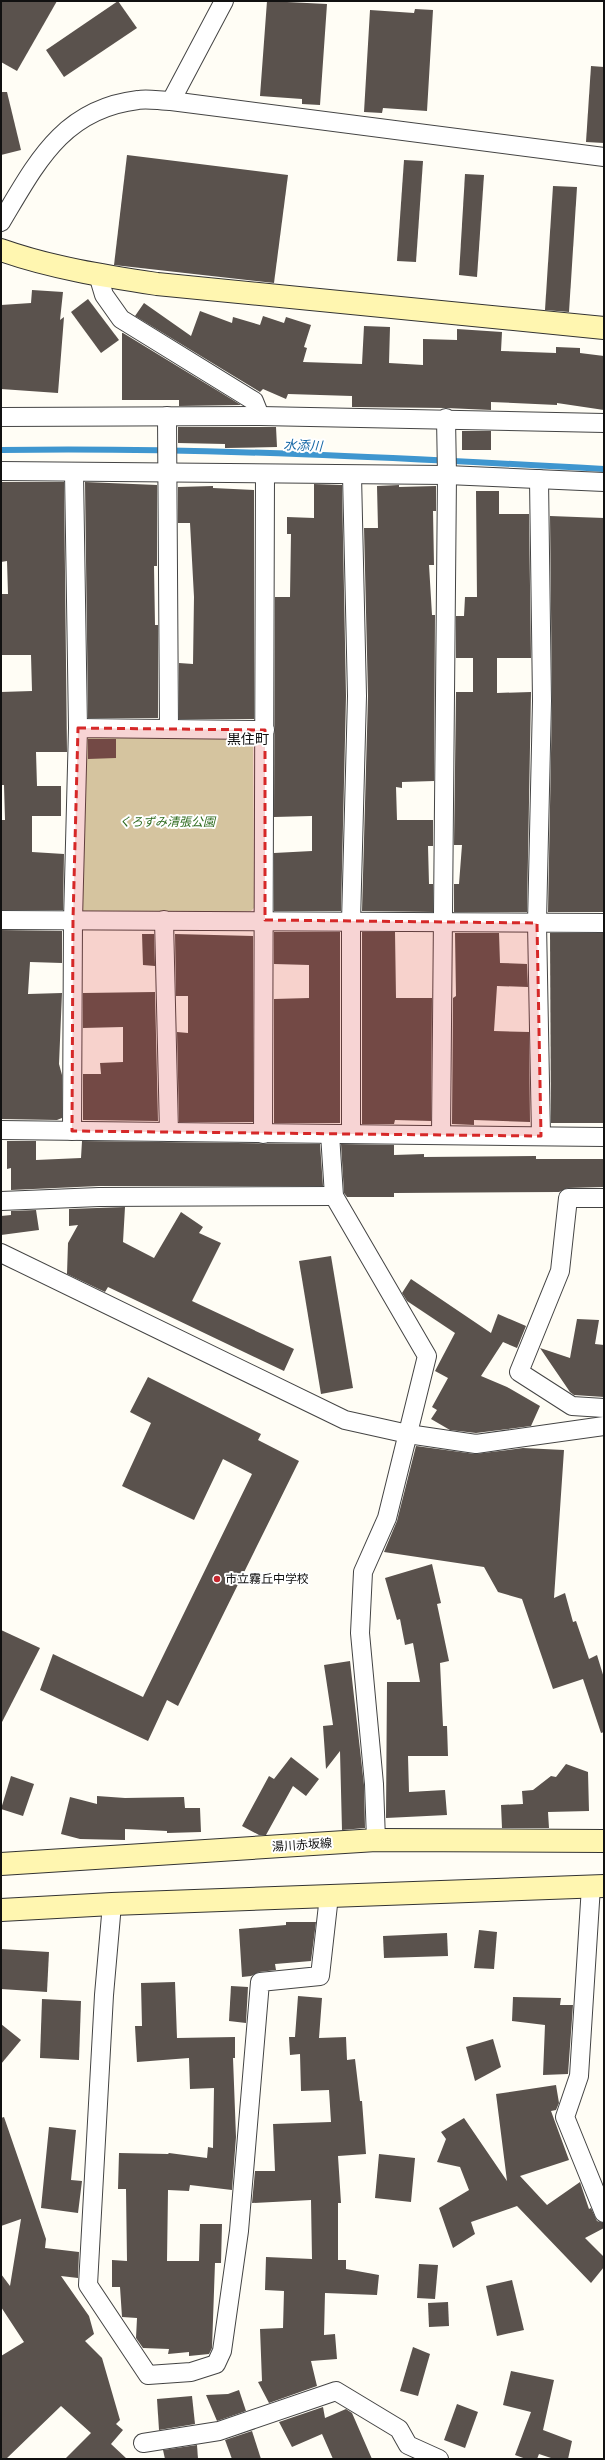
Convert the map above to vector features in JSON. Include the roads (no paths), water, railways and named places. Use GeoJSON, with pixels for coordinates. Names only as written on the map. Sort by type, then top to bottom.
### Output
{"type":"FeatureCollection","features":[{"type":"Feature","properties":{"kind":"main road"},"geometry":{"type":"LineString","coordinates":[[1,250],[43,264],[98,275],[157,284],[604,328]]}},
{"type":"Feature","properties":{"kind":"main road","name":"湯川赤坂線"},"geometry":{"type":"LineString","coordinates":[[1,1864],[376,1840],[604,1841]]}},
{"type":"Feature","properties":{"kind":"main road"},"geometry":{"type":"LineString","coordinates":[[1,1910],[112,1904],[598,1886]]}},
{"type":"Feature","properties":{"kind":"street"},"geometry":{"type":"LineString","coordinates":[[171,101],[185,72],[224,1]]}},
{"type":"Feature","properties":{"kind":"street"},"geometry":{"type":"LineString","coordinates":[[1,222],[39,158],[62,132],[91,115],[112,106],[138,99],[171,101],[604,157]]}},
{"type":"Feature","properties":{"kind":"street"},"geometry":{"type":"LineString","coordinates":[[98,275],[104,295],[121,319],[254,400],[260,416]]}},
{"type":"Feature","properties":{"kind":"street"},"geometry":{"type":"LineString","coordinates":[[167,416],[169,728]]}},
{"type":"Feature","properties":{"kind":"street"},"geometry":{"type":"LineString","coordinates":[[1,417],[260,416],[446,418],[604,423]]}},
{"type":"Feature","properties":{"kind":"street"},"geometry":{"type":"LineString","coordinates":[[441,1134],[447,471],[446,418]]}},
{"type":"Feature","properties":{"kind":"street"},"geometry":{"type":"LineString","coordinates":[[1,471],[352,475],[447,471],[539,479],[604,482]]}},
{"type":"Feature","properties":{"kind":"street"},"geometry":{"type":"LineString","coordinates":[[72,1131],[72,920],[78,728],[74,472]]}},
{"type":"Feature","properties":{"kind":"street"},"geometry":{"type":"LineString","coordinates":[[263,1134],[265,920],[265,474]]}},
{"type":"Feature","properties":{"kind":"street"},"geometry":{"type":"LineString","coordinates":[[351,1134],[351,922],[357,696],[352,475]]}},
{"type":"Feature","properties":{"kind":"street"},"geometry":{"type":"LineString","coordinates":[[539,479],[542,701],[537,923],[541,1136]]}},
{"type":"Feature","properties":{"kind":"street"},"geometry":{"type":"LineString","coordinates":[[78,728],[265,730]]}},
{"type":"Feature","properties":{"kind":"street"},"geometry":{"type":"LineString","coordinates":[[1,920],[265,920],[442,924],[604,923]]}},
{"type":"Feature","properties":{"kind":"street"},"geometry":{"type":"LineString","coordinates":[[164,920],[170,1132]]}},
{"type":"Feature","properties":{"kind":"street"},"geometry":{"type":"LineString","coordinates":[[1,1130],[604,1137]]}},
{"type":"Feature","properties":{"kind":"street"},"geometry":{"type":"LineString","coordinates":[[330,1134],[334,1196],[428,1356],[387,1518],[363,1572],[360,1633],[374,1784],[376,1840]]}},
{"type":"Feature","properties":{"kind":"street"},"geometry":{"type":"LineString","coordinates":[[1,1200],[107,1197],[334,1196]]}},
{"type":"Feature","properties":{"kind":"street"},"geometry":{"type":"LineString","coordinates":[[604,1198],[568,1198],[560,1271],[519,1372],[572,1406],[604,1408]]}},
{"type":"Feature","properties":{"kind":"street"},"geometry":{"type":"LineString","coordinates":[[1,1253],[345,1420],[408,1434],[476,1444],[604,1426]]}},
{"type":"Feature","properties":{"kind":"street"},"geometry":{"type":"LineString","coordinates":[[598,1886],[579,2076],[564,2117],[604,2213]]}},
{"type":"Feature","properties":{"kind":"street"},"geometry":{"type":"LineString","coordinates":[[112,1904],[104,1995],[88,2285],[148,2375],[191,2372],[216,2364],[222,2351],[239,2230],[260,1982],[320,1976],[329,1896]]}},
{"type":"Feature","properties":{"kind":"street"},"geometry":{"type":"LineString","coordinates":[[143,2443],[219,2431],[336,2391],[399,2429],[408,2445],[439,2459]]}},
{"type":"Feature","properties":{"kind":"waterway","name":"水添川"},"geometry":{"type":"LineString","coordinates":[[1,450],[152,450],[303,454],[604,469]]}},
{"type":"Feature","properties":{"kind":"place","name":"市立霧丘中学校"},"geometry":{"type":"Point","coordinates":[217,1579]}},
{"type":"Feature","properties":{"kind":"district","name":"黒住町"},"geometry":{"type":"Point","coordinates":[248,739]}},
{"type":"Feature","properties":{"kind":"park label","name":"くろずみ清張公園"},"geometry":{"type":"Point","coordinates":[167,822]}}]}
